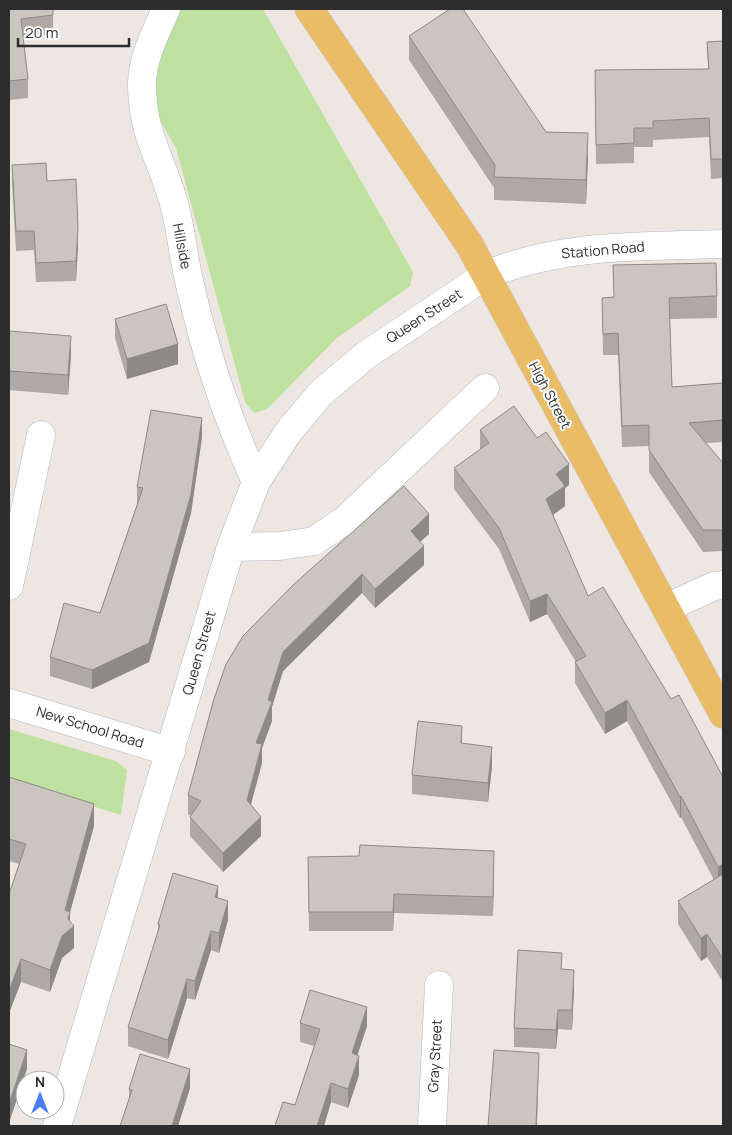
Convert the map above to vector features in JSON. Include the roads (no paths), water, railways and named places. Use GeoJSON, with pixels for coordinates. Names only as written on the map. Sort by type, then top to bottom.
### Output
{"type":"FeatureCollection","features":[{"type":"Feature","properties":{"kind":"main road","name":"High Street"},"geometry":{"type":"LineString","coordinates":[[309,9],[449,214],[486,276],[723,714]]}},
{"type":"Feature","properties":{"kind":"street","name":"Hillside"},"geometry":{"type":"LineString","coordinates":[[166,9],[149,50],[142,82],[144,117],[149,138],[173,200],[190,286],[213,366],[241,449],[256,482]]}},
{"type":"Feature","properties":{"kind":"street","name":"Station Road"},"geometry":{"type":"LineString","coordinates":[[486,276],[531,259],[568,251],[595,248],[723,244]]}},
{"type":"Feature","properties":{"kind":"street","name":"Queen Street"},"geometry":{"type":"LineString","coordinates":[[57,1126],[171,752],[230,547],[256,482],[288,431],[321,393],[366,355],[486,276]]}},
{"type":"Feature","properties":{"kind":"street"},"geometry":{"type":"LineString","coordinates":[[230,547],[280,546],[314,541],[344,521],[485,388]]}},
{"type":"Feature","properties":{"kind":"street"},"geometry":{"type":"LineString","coordinates":[[9,586],[41,435]]}},
{"type":"Feature","properties":{"kind":"street"},"geometry":{"type":"LineString","coordinates":[[666,608],[714,586],[723,585]]}},
{"type":"Feature","properties":{"kind":"street","name":"New School Road"},"geometry":{"type":"LineString","coordinates":[[9,703],[171,752]]}},
{"type":"Feature","properties":{"kind":"street","name":"Gray Street"},"geometry":{"type":"LineString","coordinates":[[432,1126],[439,985]]}}]}
